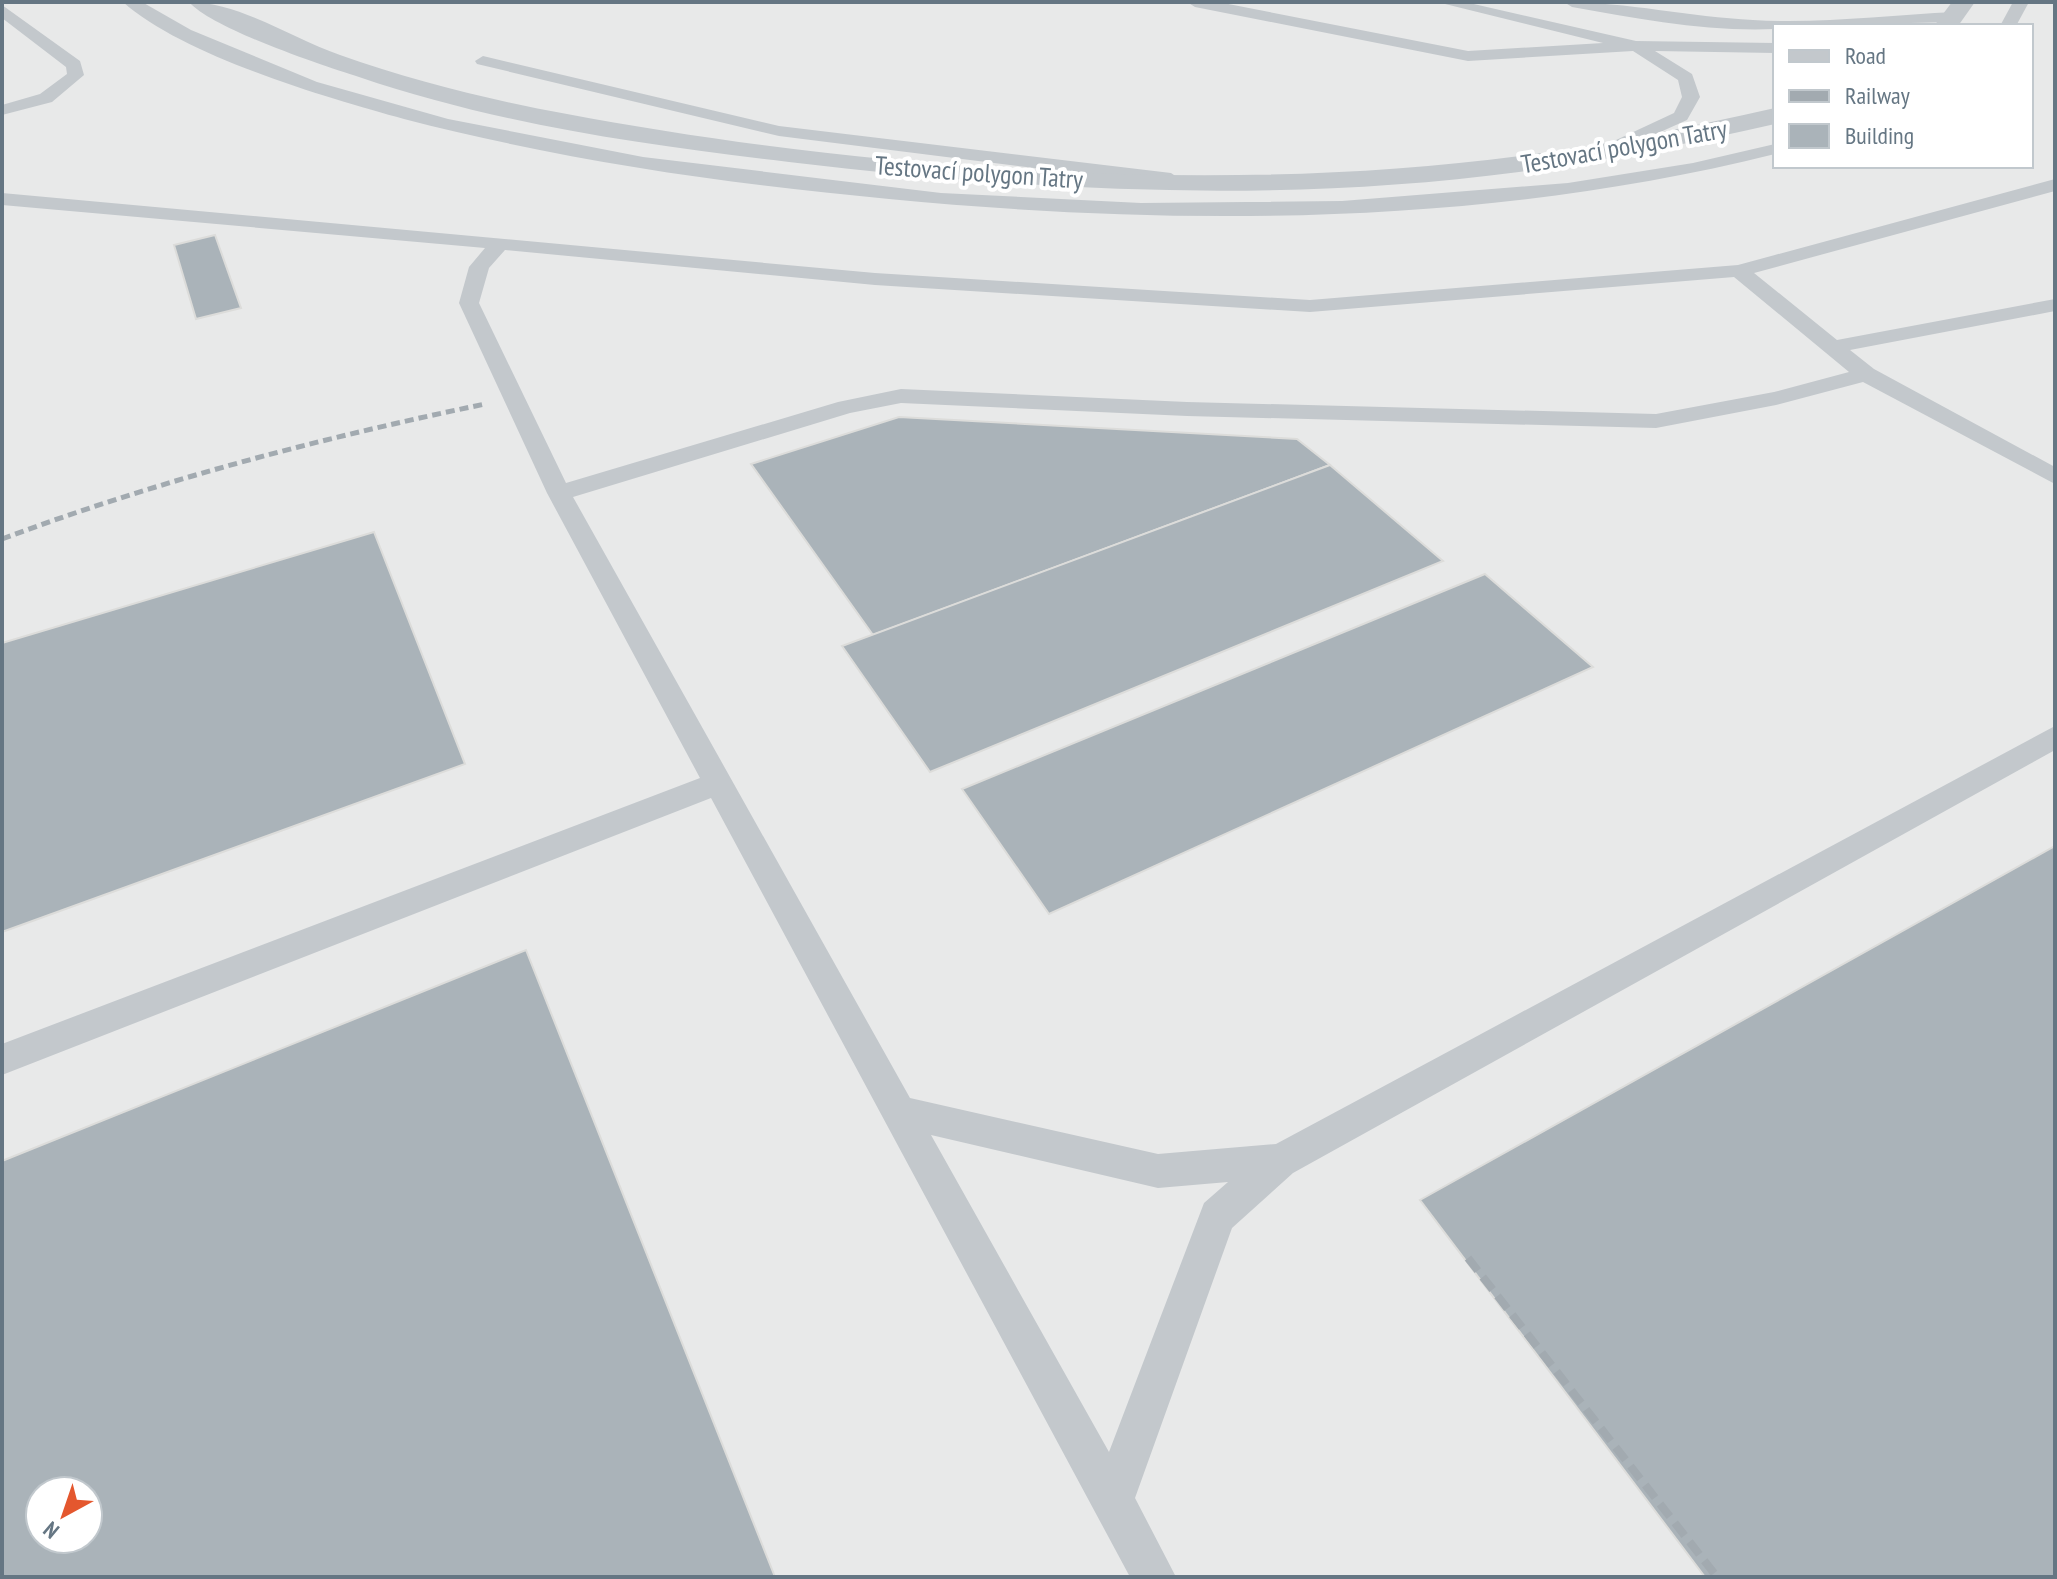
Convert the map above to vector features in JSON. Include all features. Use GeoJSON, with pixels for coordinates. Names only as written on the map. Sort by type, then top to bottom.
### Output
{"type":"FeatureCollection","features":[{"type":"Feature","properties":{"kind":"street","name":"Testovací polygon Tatry"},"geometry":{"type":"LineString","coordinates":[[200,2],[240,24],[394,79],[590,127],[823,160],[932,170],[1075,180],[1345,180],[1600,155],[1773,116]]}},
{"type":"Feature","properties":{"kind":"lane"},"geometry":{"type":"LineString","coordinates":[[131,2],[195,39],[269,69],[354,98],[452,125],[560,150],[679,168],[936,198],[1176,210],[1360,207],[1502,196],[1632,180],[1773,149]]}},
{"type":"Feature","properties":{"kind":"lane"},"geometry":{"type":"LineString","coordinates":[[1195,2],[1468,56],[1636,46],[1773,48]]}},
{"type":"Feature","properties":{"kind":"lane"},"geometry":{"type":"LineString","coordinates":[[1278,2],[1468,56]]}},
{"type":"Feature","properties":{"kind":"lane"},"geometry":{"type":"LineString","coordinates":[[1445,2],[1636,46],[1686,78],[1691,97],[1681,116],[1600,155]]}},
{"type":"Feature","properties":{"kind":"lane"},"geometry":{"type":"LineString","coordinates":[[1572,2],[1643,15],[1773,24]]}},
{"type":"Feature","properties":{"kind":"lane"},"geometry":{"type":"LineString","coordinates":[[2009,24],[2021,2]]}},
{"type":"Feature","properties":{"kind":"lane"},"geometry":{"type":"LineString","coordinates":[[2,10],[74,65],[76,75],[46,98],[2,110]]}},
{"type":"Feature","properties":{"kind":"lane"},"geometry":{"type":"LineString","coordinates":[[1784,24],[1950,18]]}},
{"type":"Feature","properties":{"kind":"lane"},"geometry":{"type":"LineString","coordinates":[[483,61],[779,131],[1200,182]]}},
{"type":"Feature","properties":{"kind":"lane"},"geometry":{"type":"LineString","coordinates":[[2,199],[58,201],[875,279],[1310,306],[1739,271],[2055,185]]}},
{"type":"Feature","properties":{"kind":"lane"},"geometry":{"type":"LineString","coordinates":[[500,243],[479,267],[469,303],[559,493],[1154,1577]]}},
{"type":"Feature","properties":{"kind":"lane"},"geometry":{"type":"LineString","coordinates":[[1739,271],[1866,374],[2055,477]]}},
{"type":"Feature","properties":{"kind":"lane"},"geometry":{"type":"LineString","coordinates":[[1834,347],[2055,305]]}},
{"type":"Feature","properties":{"kind":"lane"},"geometry":{"type":"LineString","coordinates":[[559,493],[846,407],[901,396],[1187,409],[1656,421],[1776,398],[1866,374]]}},
{"type":"Feature","properties":{"kind":"lane"},"geometry":{"type":"LineString","coordinates":[[1112,1501],[1217,1216],[1280,1161],[2055,737]]}},
{"type":"Feature","properties":{"kind":"lane"},"geometry":{"type":"LineString","coordinates":[[2,1060],[718,783]]}},
{"type":"Feature","properties":{"kind":"lane"},"geometry":{"type":"LineString","coordinates":[[897,1111],[1158,1171],[1280,1161]]}},
{"type":"Feature","properties":{"kind":"shaded area"},"geometry":{"type":"Polygon","coordinates":[[[2,2],[2055,2],[2055,1577],[2,1577],[2,2]]]}},
{"type":"Feature","properties":{"kind":"building"},"geometry":{"type":"Polygon","coordinates":[[[215,235],[241,308],[196,319],[174,245],[215,235]]]}},
{"type":"Feature","properties":{"kind":"building"},"geometry":{"type":"Polygon","coordinates":[[[899,417],[1297,439],[1330,465],[873,635],[751,464],[899,417]]]}},
{"type":"Feature","properties":{"kind":"building"},"geometry":{"type":"Polygon","coordinates":[[[1330,465],[1443,561],[930,772],[842,646],[1330,465]]]}},
{"type":"Feature","properties":{"kind":"building"},"geometry":{"type":"Polygon","coordinates":[[[374,532],[465,764],[2,932],[2,643],[374,532]]]}},
{"type":"Feature","properties":{"kind":"building"},"geometry":{"type":"Polygon","coordinates":[[[1485,574],[1593,667],[1049,914],[962,789],[1485,574]]]}},
{"type":"Feature","properties":{"kind":"building"},"geometry":{"type":"Polygon","coordinates":[[[2055,846],[2055,1577],[1705,1577],[1420,1200],[2055,846]]]}},
{"type":"Feature","properties":{"kind":"building"},"geometry":{"type":"Polygon","coordinates":[[[526,950],[775,1577],[2,1577],[2,1161],[526,950]]]}},
{"type":"Feature","properties":{"kind":"railway"},"geometry":{"type":"LineString","coordinates":[[2,539],[121,498],[241,462],[485,404]]}},
{"type":"Feature","properties":{"kind":"railway"},"geometry":{"type":"LineString","coordinates":[[1468,1258],[1717,1577]]}}]}
